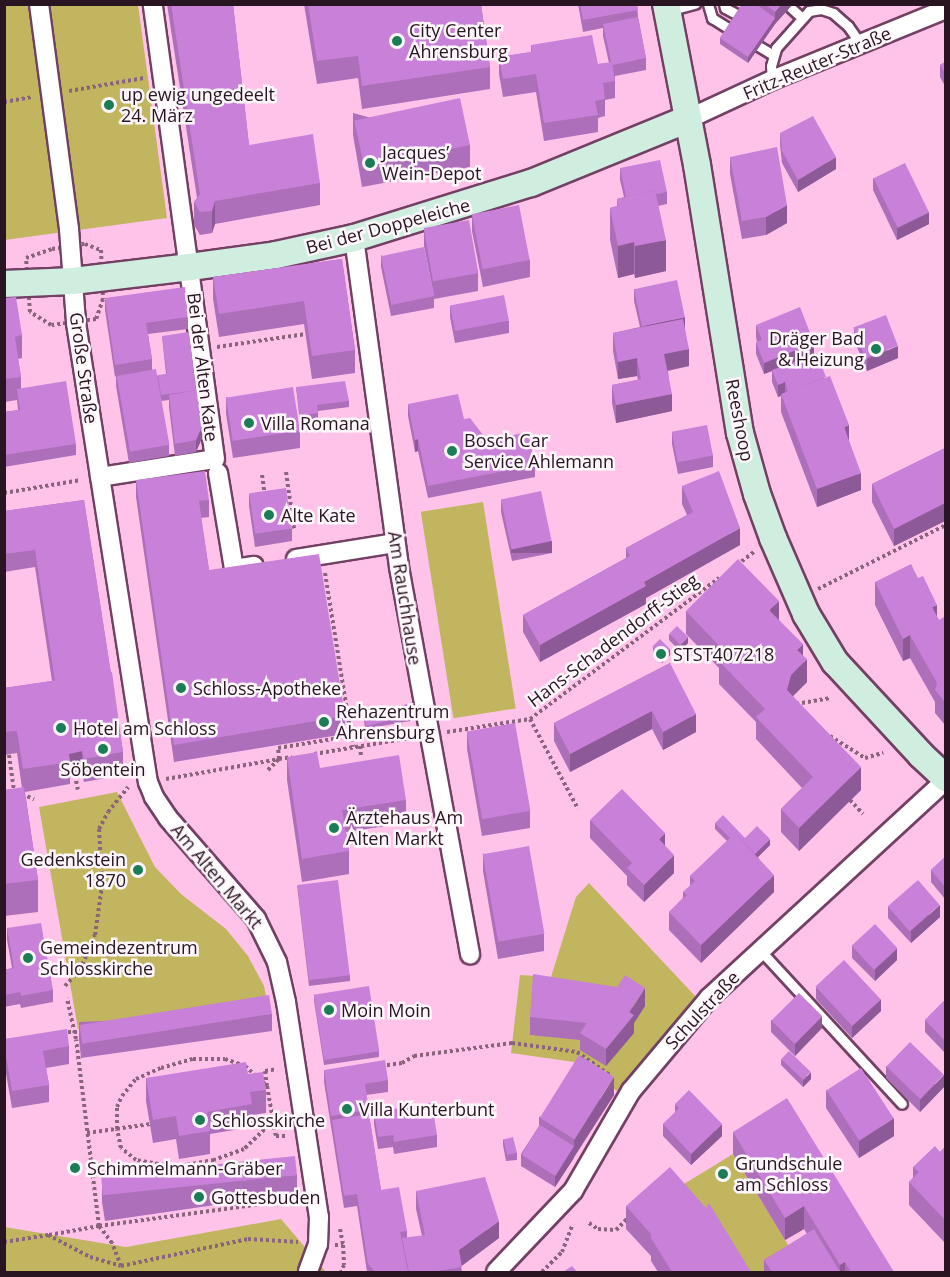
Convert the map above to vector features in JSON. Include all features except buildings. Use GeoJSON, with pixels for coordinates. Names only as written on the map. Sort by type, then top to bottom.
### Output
{"type":"FeatureCollection","features":[{"type":"Feature","properties":{"kind":"street","name":"Große Straße"},"geometry":{"type":"LineString","coordinates":[[39,4],[52,93],[76,322],[139,730]]}},
{"type":"Feature","properties":{"kind":"street"},"geometry":{"type":"LineString","coordinates":[[153,4],[190,267]]}},
{"type":"Feature","properties":{"kind":"street","name":"Reeshoop"},"geometry":{"type":"LineString","coordinates":[[666,8],[688,118],[740,433],[772,538],[798,599],[836,662],[945,779]]}},
{"type":"Feature","properties":{"kind":"street","name":"Fritz-Reuter-Straße"},"geometry":{"type":"LineString","coordinates":[[688,118],[772,80],[945,9]]}},
{"type":"Feature","properties":{"kind":"street","name":"Bei der Doppeleiche"},"geometry":{"type":"LineString","coordinates":[[4,284],[73,281],[190,267],[276,255],[354,238],[531,183],[688,118]]}},
{"type":"Feature","properties":{"kind":"street","name":"Am Rauchhause"},"geometry":{"type":"LineString","coordinates":[[354,238],[395,543],[428,735],[470,955]]}},
{"type":"Feature","properties":{"kind":"street","name":"Bei der Alten Kate"},"geometry":{"type":"LineString","coordinates":[[100,477],[215,459],[190,267]]}},
{"type":"Feature","properties":{"kind":"street"},"geometry":{"type":"LineString","coordinates":[[218,473],[234,569],[395,543]]}},
{"type":"Feature","properties":{"kind":"street","name":"Am Alten Markt"},"geometry":{"type":"LineString","coordinates":[[139,730],[139,783],[154,797],[168,818],[256,919],[277,962],[286,1002],[317,1197],[318,1244],[308,1272]]}},
{"type":"Feature","properties":{"kind":"street","name":"Schulstraße"},"geometry":{"type":"LineString","coordinates":[[496,1272],[573,1191],[631,1091],[709,998],[945,779]]}},
{"type":"Feature","properties":{"kind":"lane"},"geometry":{"type":"LineString","coordinates":[[666,8],[695,4]]}},
{"type":"Feature","properties":{"kind":"lane"},"geometry":{"type":"LineString","coordinates":[[708,4],[712,18],[773,55]]}},
{"type":"Feature","properties":{"kind":"lane"},"geometry":{"type":"LineString","coordinates":[[724,4],[725,8],[752,23]]}},
{"type":"Feature","properties":{"kind":"lane"},"geometry":{"type":"LineString","coordinates":[[791,8],[801,16]]}},
{"type":"Feature","properties":{"kind":"lane"},"geometry":{"type":"LineString","coordinates":[[772,80],[773,55],[781,40],[801,16],[809,11],[821,9],[833,13],[848,26],[860,43]]}},
{"type":"Feature","properties":{"kind":"lane"},"geometry":{"type":"LineString","coordinates":[[771,33],[781,40]]}},
{"type":"Feature","properties":{"kind":"lane"},"geometry":{"type":"LineString","coordinates":[[760,950],[902,1104]]}},
{"type":"Feature","properties":{"kind":"path"},"geometry":{"type":"LineString","coordinates":[[4,102],[163,75]]}},
{"type":"Feature","properties":{"kind":"path"},"geometry":{"type":"LineString","coordinates":[[86,244],[101,250]]}},
{"type":"Feature","properties":{"kind":"path"},"geometry":{"type":"LineString","coordinates":[[201,349],[306,334]]}},
{"type":"Feature","properties":{"kind":"path"},"geometry":{"type":"LineString","coordinates":[[286,472],[294,528]]}},
{"type":"Feature","properties":{"kind":"path"},"geometry":{"type":"LineString","coordinates":[[262,475],[266,503]]}},
{"type":"Feature","properties":{"kind":"path"},"geometry":{"type":"LineString","coordinates":[[4,493],[100,477]]}},
{"type":"Feature","properties":{"kind":"path"},"geometry":{"type":"LineString","coordinates":[[798,599],[945,525]]}},
{"type":"Feature","properties":{"kind":"path"},"geometry":{"type":"LineString","coordinates":[[735,566],[772,538]]}},
{"type":"Feature","properties":{"kind":"path"},"geometry":{"type":"LineString","coordinates":[[322,555],[353,747]]}},
{"type":"Feature","properties":{"kind":"path","name":"Hans-Schadendorff-Stieg"},"geometry":{"type":"LineString","coordinates":[[311,754],[530,719],[726,573]]}},
{"type":"Feature","properties":{"kind":"path"},"geometry":{"type":"LineString","coordinates":[[798,712],[789,705],[831,698]]}},
{"type":"Feature","properties":{"kind":"path"},"geometry":{"type":"LineString","coordinates":[[530,719],[578,809]]}},
{"type":"Feature","properties":{"kind":"path"},"geometry":{"type":"LineString","coordinates":[[826,733],[866,758],[882,753]]}},
{"type":"Feature","properties":{"kind":"path"},"geometry":{"type":"LineString","coordinates":[[279,759],[278,748],[351,736]]}},
{"type":"Feature","properties":{"kind":"path"},"geometry":{"type":"LineString","coordinates":[[360,746],[361,755]]}},
{"type":"Feature","properties":{"kind":"path"},"geometry":{"type":"LineString","coordinates":[[9,755],[14,789]]}},
{"type":"Feature","properties":{"kind":"path"},"geometry":{"type":"LineString","coordinates":[[65,986],[80,970],[97,924],[102,886],[99,829],[108,812],[120,800],[139,783],[300,756]]}},
{"type":"Feature","properties":{"kind":"path"},"geometry":{"type":"LineString","coordinates":[[268,770],[279,759]]}},
{"type":"Feature","properties":{"kind":"path"},"geometry":{"type":"LineString","coordinates":[[75,775],[78,790]]}},
{"type":"Feature","properties":{"kind":"path"},"geometry":{"type":"LineString","coordinates":[[4,791],[14,789],[34,799]]}},
{"type":"Feature","properties":{"kind":"path"},"geometry":{"type":"LineString","coordinates":[[850,800],[863,813]]}},
{"type":"Feature","properties":{"kind":"path"},"geometry":{"type":"LineString","coordinates":[[67,998],[75,1039],[99,1226],[112,1243],[121,1266]]}},
{"type":"Feature","properties":{"kind":"path"},"geometry":{"type":"LineString","coordinates":[[60,1032],[91,1030]]}},
{"type":"Feature","properties":{"kind":"path"},"geometry":{"type":"LineString","coordinates":[[379,1066],[402,1063],[414,1056],[512,1043],[577,1052],[606,1071]]}},
{"type":"Feature","properties":{"kind":"path"},"geometry":{"type":"LineString","coordinates":[[267,1086],[245,1066],[225,1059],[193,1059],[171,1065],[136,1079],[122,1096],[117,1107],[117,1129],[121,1148],[136,1160],[176,1167],[214,1160],[244,1149],[273,1121]]}},
{"type":"Feature","properties":{"kind":"path"},"geometry":{"type":"LineString","coordinates":[[265,1071],[276,1136]]}},
{"type":"Feature","properties":{"kind":"path"},"geometry":{"type":"LineString","coordinates":[[87,1133],[150,1124]]}},
{"type":"Feature","properties":{"kind":"path"},"geometry":{"type":"LineString","coordinates":[[4,1242],[99,1226],[317,1197]]}},
{"type":"Feature","properties":{"kind":"path"},"geometry":{"type":"LineString","coordinates":[[588,1223],[597,1228],[616,1230],[632,1215]]}},
{"type":"Feature","properties":{"kind":"path"},"geometry":{"type":"LineString","coordinates":[[542,1272],[562,1252],[572,1226]]}},
{"type":"Feature","properties":{"kind":"path"},"geometry":{"type":"LineString","coordinates":[[48,1235],[90,1257],[121,1266],[248,1239],[318,1244]]}},
{"type":"Feature","properties":{"kind":"path"},"geometry":{"type":"LineString","coordinates":[[344,1265],[349,1272]]}},
{"type":"Feature","properties":{"kind":"shaded area"},"geometry":{"type":"Polygon","coordinates":[[[4,5],[138,5],[167,218],[5,240],[4,5]]]}},
{"type":"Feature","properties":{"kind":"shaded area"},"geometry":{"type":"Polygon","coordinates":[[[483,502],[516,708],[453,718],[421,512],[483,502]]]}},
{"type":"Feature","properties":{"kind":"shaded area"},"geometry":{"type":"Polygon","coordinates":[[[117,792],[155,867],[181,894],[226,929],[248,956],[264,986],[267,1001],[78,1029],[39,807],[117,792]]]}},
{"type":"Feature","properties":{"kind":"shaded area"},"geometry":{"type":"Polygon","coordinates":[[[589,883],[697,998],[617,1091],[574,1062],[511,1053],[520,975],[551,977],[576,897],[589,883]]]}},
{"type":"Feature","properties":{"kind":"shaded area"},"geometry":{"type":"Polygon","coordinates":[[[733,1154],[796,1258],[772,1272],[737,1272],[684,1184],[733,1154]]]}},
{"type":"Feature","properties":{"kind":"shaded area"},"geometry":{"type":"Polygon","coordinates":[[[281,1219],[326,1272],[5,1272],[4,1227],[126,1247],[281,1219]]]}},
{"type":"Feature","properties":{"kind":"place","name":"City Center Ahrensburg"},"geometry":{"type":"Point","coordinates":[397,41]}},
{"type":"Feature","properties":{"kind":"place","name":"up ewig ungedeelt 24. März"},"geometry":{"type":"Point","coordinates":[109,105]}},
{"type":"Feature","properties":{"kind":"place","name":"Jacques’ Wein-Depot"},"geometry":{"type":"Point","coordinates":[370,163]}},
{"type":"Feature","properties":{"kind":"place","name":"Dräger Bad & Heizung"},"geometry":{"type":"Point","coordinates":[876,349]}},
{"type":"Feature","properties":{"kind":"place","name":"Villa Romana"},"geometry":{"type":"Point","coordinates":[249,423]}},
{"type":"Feature","properties":{"kind":"place","name":"Bosch Car Service Ahlemann"},"geometry":{"type":"Point","coordinates":[452,451]}},
{"type":"Feature","properties":{"kind":"place","name":"Alte Kate"},"geometry":{"type":"Point","coordinates":[269,515]}},
{"type":"Feature","properties":{"kind":"place","name":"STST407218"},"geometry":{"type":"Point","coordinates":[661,654]}},
{"type":"Feature","properties":{"kind":"place","name":"Schloss-Apotheke"},"geometry":{"type":"Point","coordinates":[181,688]}},
{"type":"Feature","properties":{"kind":"place","name":"Rehazentrum Ahrensburg"},"geometry":{"type":"Point","coordinates":[324,722]}},
{"type":"Feature","properties":{"kind":"place","name":"Hotel am Schloss"},"geometry":{"type":"Point","coordinates":[61,728]}},
{"type":"Feature","properties":{"kind":"place","name":"Söbentein"},"geometry":{"type":"Point","coordinates":[103,749]}},
{"type":"Feature","properties":{"kind":"place","name":"Ärztehaus Am Alten Markt"},"geometry":{"type":"Point","coordinates":[334,828]}},
{"type":"Feature","properties":{"kind":"place","name":"Gedenkstein 1870"},"geometry":{"type":"Point","coordinates":[138,870]}},
{"type":"Feature","properties":{"kind":"place","name":"Gemeindezentrum Schlosskirche"},"geometry":{"type":"Point","coordinates":[28,958]}},
{"type":"Feature","properties":{"kind":"place","name":"Moin Moin"},"geometry":{"type":"Point","coordinates":[329,1010]}},
{"type":"Feature","properties":{"kind":"place","name":"Villa Kunterbunt"},"geometry":{"type":"Point","coordinates":[347,1109]}},
{"type":"Feature","properties":{"kind":"place","name":"Schlosskirche"},"geometry":{"type":"Point","coordinates":[200,1120]}},
{"type":"Feature","properties":{"kind":"place","name":"Schimmelmann-Gräber"},"geometry":{"type":"Point","coordinates":[75,1168]}},
{"type":"Feature","properties":{"kind":"place","name":"Grundschule am Schloss"},"geometry":{"type":"Point","coordinates":[723,1174]}},
{"type":"Feature","properties":{"kind":"place","name":"Gottesbuden"},"geometry":{"type":"Point","coordinates":[199,1197]}}]}
